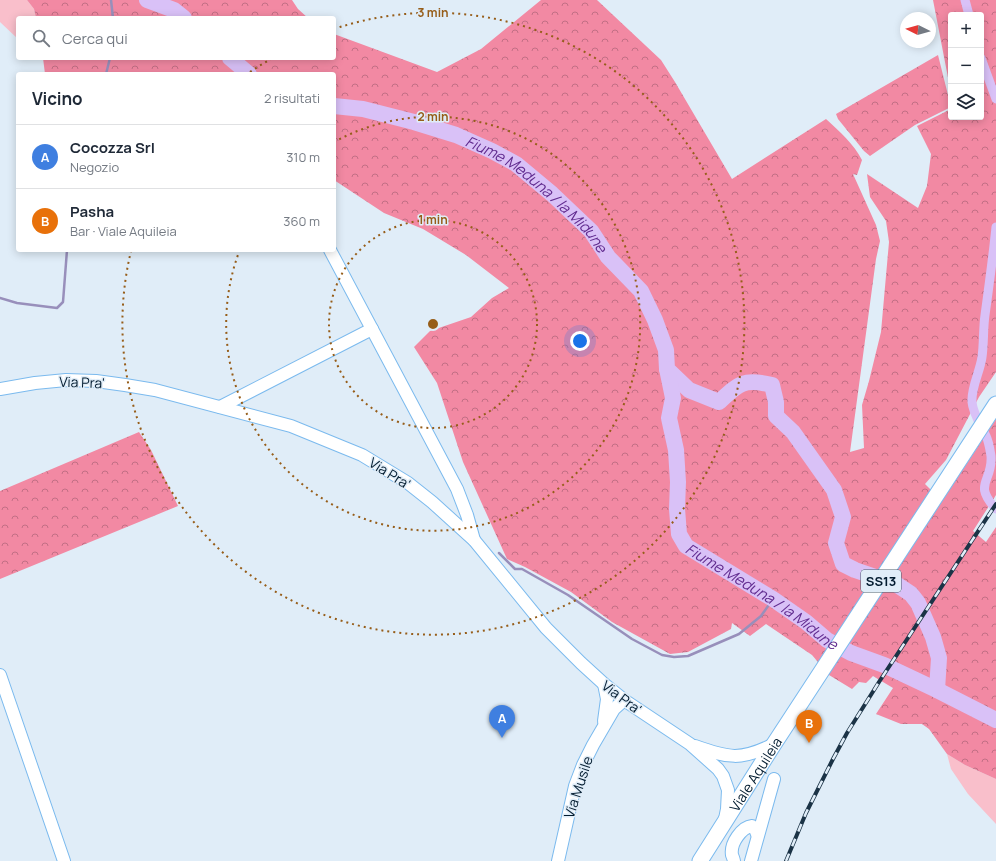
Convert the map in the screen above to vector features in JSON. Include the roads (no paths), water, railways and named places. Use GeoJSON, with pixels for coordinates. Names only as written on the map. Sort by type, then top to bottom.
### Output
{"type":"FeatureCollection","features":[{"type":"Feature","properties":{"kind":"main road","name":"Viale Aquileia"},"geometry":{"type":"LineString","coordinates":[[700,861],[774,744],[996,404]]}},
{"type":"Feature","properties":{"kind":"main road"},"geometry":{"type":"LineString","coordinates":[[695,861],[724,824]]}},
{"type":"Feature","properties":{"kind":"main road"},"geometry":{"type":"LineString","coordinates":[[706,861],[724,824]]}},
{"type":"Feature","properties":{"kind":"street"},"geometry":{"type":"LineString","coordinates":[[331,252],[457,489],[467,515],[474,540]]}},
{"type":"Feature","properties":{"kind":"street"},"geometry":{"type":"LineString","coordinates":[[220,407],[372,329]]}},
{"type":"Feature","properties":{"kind":"street","name":"Via Pra'"},"geometry":{"type":"LineString","coordinates":[[0,389],[35,383],[66,380],[96,381],[155,390],[291,426],[362,455],[414,488],[432,502],[474,540],[546,628],[581,663],[624,700],[690,744],[718,770],[726,783],[728,790],[728,803],[724,824]]}},
{"type":"Feature","properties":{"kind":"street"},"geometry":{"type":"LineString","coordinates":[[0,675],[64,861]]}},
{"type":"Feature","properties":{"kind":"street"},"geometry":{"type":"LineString","coordinates":[[599,735],[606,711],[607,699],[604,684]]}},
{"type":"Feature","properties":{"kind":"street","name":"Via Musile"},"geometry":{"type":"LineString","coordinates":[[558,861],[575,786],[583,765],[614,709],[624,700]]}},
{"type":"Feature","properties":{"kind":"street","name":"Via Pra'"},"geometry":{"type":"LineString","coordinates":[[690,744],[727,756],[737,757],[760,751],[774,744]]}},
{"type":"Feature","properties":{"kind":"street"},"geometry":{"type":"LineString","coordinates":[[750,861],[774,779]]}},
{"type":"Feature","properties":{"kind":"street"},"geometry":{"type":"LineString","coordinates":[[734,861],[732,851],[742,831],[747,827],[752,826],[757,834]]}},
{"type":"Feature","properties":{"kind":"waterway"},"geometry":{"type":"LineString","coordinates":[[111,0],[113,16]]}},
{"type":"Feature","properties":{"kind":"waterway","name":"Fiume Meduna / la Midune"},"geometry":{"type":"LineString","coordinates":[[147,0],[174,10],[182,16]]}},
{"type":"Feature","properties":{"kind":"waterway"},"geometry":{"type":"LineString","coordinates":[[965,0],[968,12]]}},
{"type":"Feature","properties":{"kind":"waterway"},"geometry":{"type":"LineString","coordinates":[[106,72],[110,60]]}},
{"type":"Feature","properties":{"kind":"waterway","name":"Fiume Meduna / la Midune"},"geometry":{"type":"LineString","coordinates":[[232,60],[247,72]]}},
{"type":"Feature","properties":{"kind":"waterway"},"geometry":{"type":"LineString","coordinates":[[984,66],[996,99]]}},
{"type":"Feature","properties":{"kind":"waterway","name":"Fiume Meduna / la Midune"},"geometry":{"type":"LineString","coordinates":[[336,106],[363,109],[414,122],[456,135],[492,151],[516,164],[552,194],[591,231],[608,257],[641,291],[655,320],[666,350],[667,369],[689,390],[719,402],[737,386],[748,382],[772,385],[776,402],[776,416],[793,432],[834,490],[843,517],[836,543],[843,564],[855,570],[896,584],[911,594],[918,603],[933,637],[939,658],[937,690]]}},
{"type":"Feature","properties":{"kind":"waterway"},"geometry":{"type":"LineString","coordinates":[[996,227],[984,320],[982,357],[972,396],[973,406],[988,441],[991,456],[991,465],[984,488],[985,493],[996,509]]}},
{"type":"Feature","properties":{"kind":"waterway"},"geometry":{"type":"LineString","coordinates":[[0,298],[17,303],[57,308],[63,302],[67,252]]}},
{"type":"Feature","properties":{"kind":"waterway","name":"Fiume Meduna / la Midune"},"geometry":{"type":"LineString","coordinates":[[667,369],[673,398],[669,418],[676,450],[679,534],[686,546],[773,599],[806,622],[827,640],[851,653],[884,665],[937,690],[996,720]]}},
{"type":"Feature","properties":{"kind":"waterway"},"geometry":{"type":"LineString","coordinates":[[499,553],[515,569],[522,569],[568,595],[632,639],[662,655],[674,657],[688,656],[739,634],[761,616],[773,599]]}},
{"type":"Feature","properties":{"kind":"railway"},"geometry":{"type":"LineString","coordinates":[[786,861],[806,813],[847,733],[996,504]]}},
{"type":"Feature","properties":{"kind":"place","name":"Cocozza Srl"},"geometry":{"type":"Point","coordinates":[502,738]}},
{"type":"Feature","properties":{"kind":"place","name":"Pasha"},"geometry":{"type":"Point","coordinates":[809,743]}}]}
